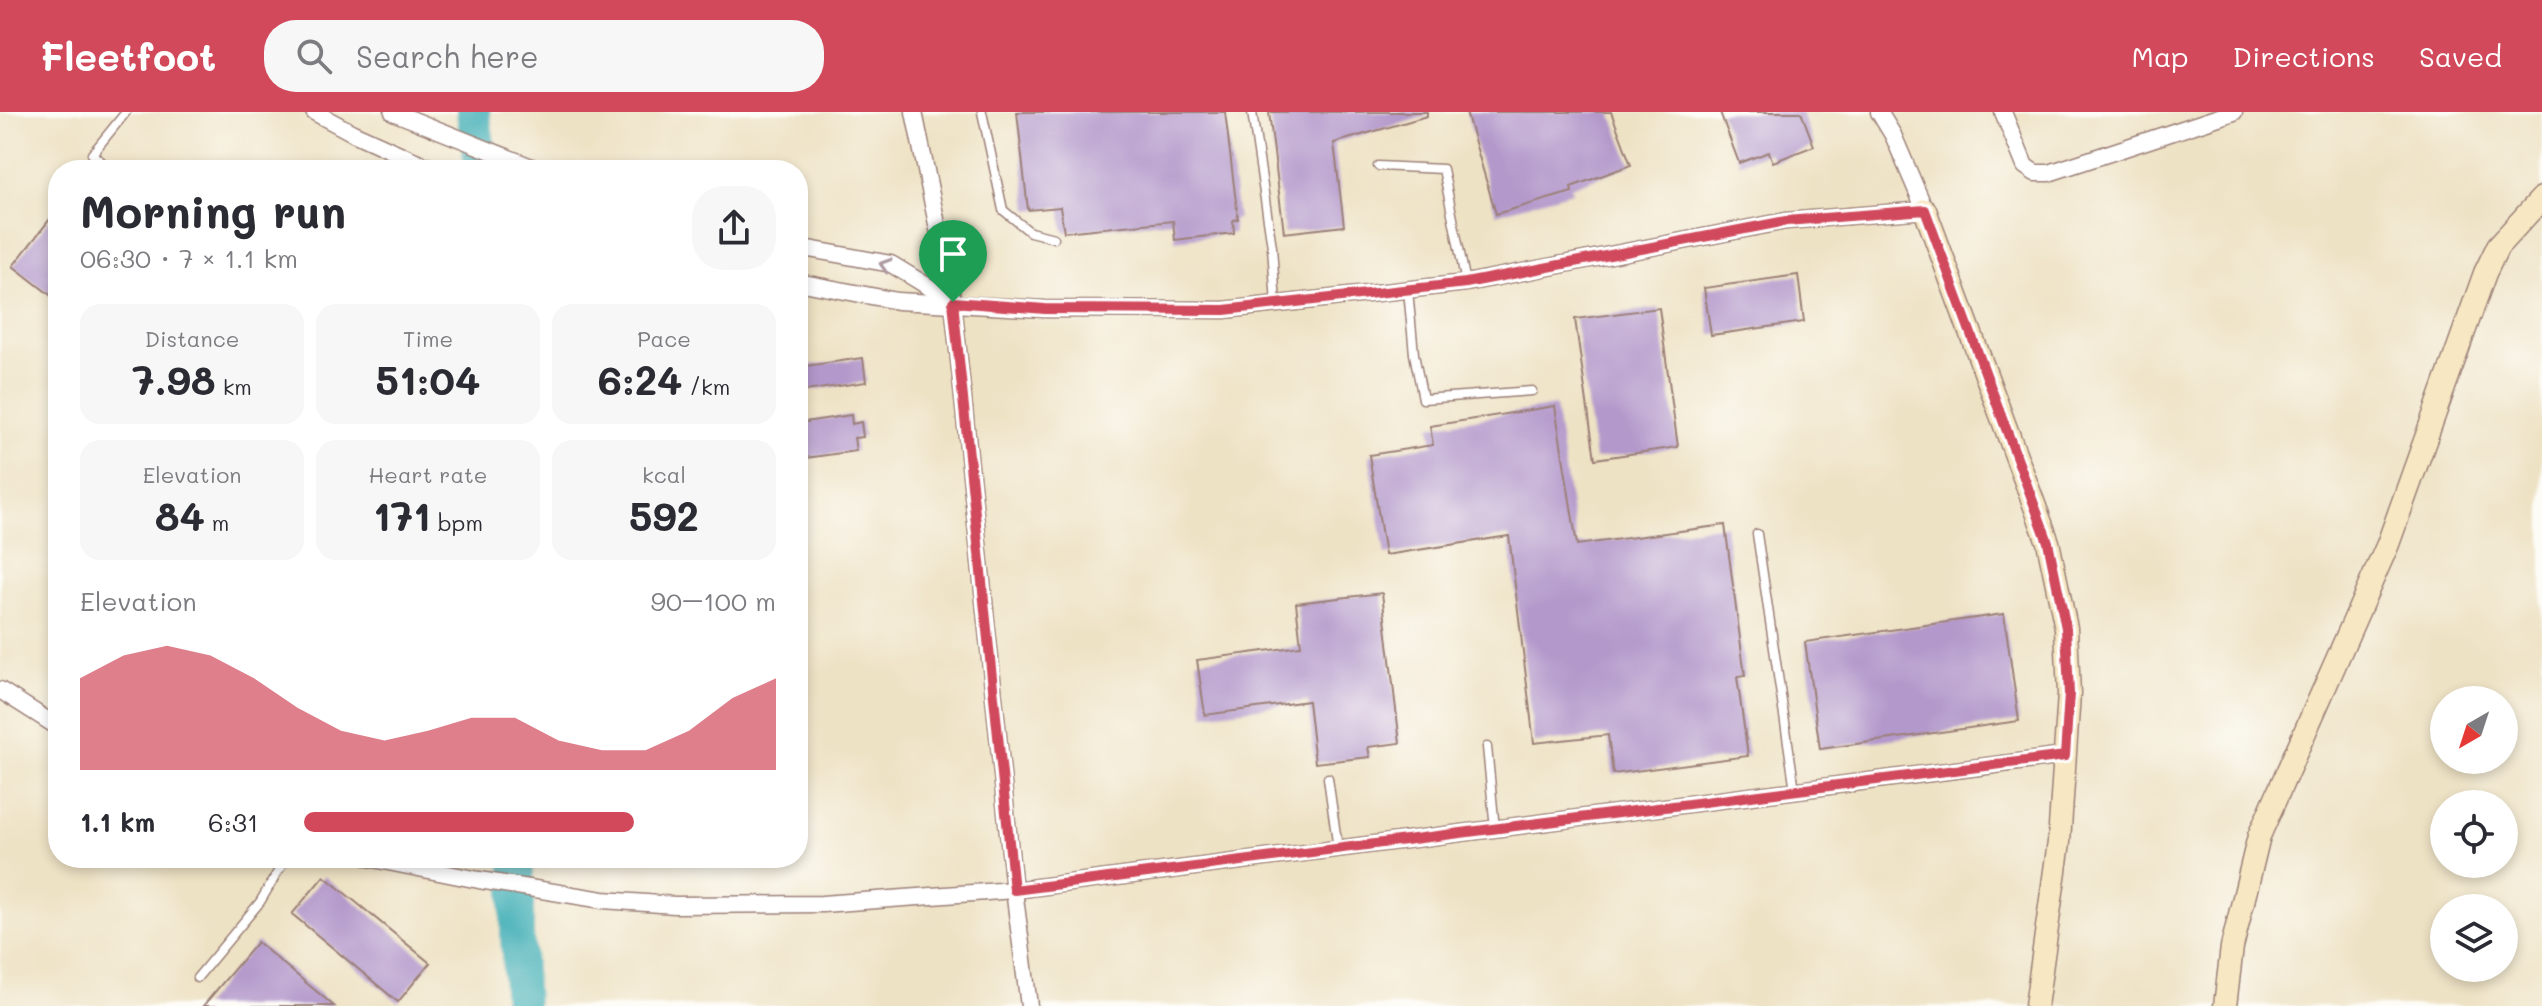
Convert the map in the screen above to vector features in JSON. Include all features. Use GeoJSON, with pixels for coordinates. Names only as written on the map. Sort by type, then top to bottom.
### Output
{"type":"FeatureCollection","features":[{"type":"Feature","properties":{"kind":"street"},"geometry":{"type":"LineString","coordinates":[[314,112],[413,160]]}},
{"type":"Feature","properties":{"kind":"street"},"geometry":{"type":"LineString","coordinates":[[393,112],[513,160]]}},
{"type":"Feature","properties":{"kind":"street"},"geometry":{"type":"LineString","coordinates":[[914,112],[953,302],[1014,890],[1029,1006]]}},
{"type":"Feature","properties":{"kind":"street"},"geometry":{"type":"LineString","coordinates":[[1879,112],[1893,135],[1925,210],[2048,542],[2066,628],[2069,694],[2059,842],[2036,1006]]}},
{"type":"Feature","properties":{"kind":"street"},"geometry":{"type":"LineString","coordinates":[[2003,112],[2025,166],[2035,173],[2049,173],[2234,112]]}},
{"type":"Feature","properties":{"kind":"street"},"geometry":{"type":"LineString","coordinates":[[2225,1006],[2232,947],[2259,836],[2388,544],[2485,273],[2498,246],[2542,198]]}},
{"type":"Feature","properties":{"kind":"street"},"geometry":{"type":"LineString","coordinates":[[808,284],[897,301],[1045,309],[1224,310],[1466,283],[1786,221],[1925,210]]}},
{"type":"Feature","properties":{"kind":"street"},"geometry":{"type":"LineString","coordinates":[[808,249],[891,264],[953,302]]}},
{"type":"Feature","properties":{"kind":"street"},"geometry":{"type":"LineString","coordinates":[[0,690],[48,721]]}},
{"type":"Feature","properties":{"kind":"street"},"geometry":{"type":"LineString","coordinates":[[418,868],[536,890],[617,901],[751,906],[822,904],[1014,890],[2065,756]]}},
{"type":"Feature","properties":{"kind":"lane"},"geometry":{"type":"LineString","coordinates":[[100,160],[92,154],[126,112]]}},
{"type":"Feature","properties":{"kind":"lane"},"geometry":{"type":"LineString","coordinates":[[982,112],[1003,210],[1030,232],[1054,238]]}},
{"type":"Feature","properties":{"kind":"lane"},"geometry":{"type":"LineString","coordinates":[[1252,112],[1272,247],[1276,304]]}},
{"type":"Feature","properties":{"kind":"lane"},"geometry":{"type":"LineString","coordinates":[[1378,166],[1443,169],[1466,283]]}},
{"type":"Feature","properties":{"kind":"lane"},"geometry":{"type":"LineString","coordinates":[[1408,289],[1414,354],[1423,399],[1532,391]]}},
{"type":"Feature","properties":{"kind":"lane"},"geometry":{"type":"LineString","coordinates":[[1757,534],[1795,790]]}},
{"type":"Feature","properties":{"kind":"lane"},"geometry":{"type":"LineString","coordinates":[[1487,747],[1495,829]]}},
{"type":"Feature","properties":{"kind":"lane"},"geometry":{"type":"LineString","coordinates":[[1328,778],[1338,849]]}},
{"type":"Feature","properties":{"kind":"lane"},"geometry":{"type":"LineString","coordinates":[[197,978],[260,902],[280,868]]}},
{"type":"Feature","properties":{"kind":"building"},"geometry":{"type":"Polygon","coordinates":[[[1017,112],[1225,112],[1238,219],[1233,220],[1234,233],[1175,240],[1173,221],[1064,232],[1060,207],[1028,210],[1017,112]]]}},
{"type":"Feature","properties":{"kind":"building"},"geometry":{"type":"Polygon","coordinates":[[[1269,112],[1427,112],[1427,116],[1334,143],[1344,226],[1284,233],[1269,112]]]}},
{"type":"Feature","properties":{"kind":"building"},"geometry":{"type":"Polygon","coordinates":[[[1466,112],[1611,112],[1631,165],[1571,187],[1572,192],[1496,214],[1466,112]]]}},
{"type":"Feature","properties":{"kind":"building"},"geometry":{"type":"Polygon","coordinates":[[[1720,112],[1801,112],[1814,146],[1773,162],[1769,152],[1739,163],[1720,112]]]}},
{"type":"Feature","properties":{"kind":"building"},"geometry":{"type":"Polygon","coordinates":[[[48,222],[48,293],[13,266],[48,222]]]}},
{"type":"Feature","properties":{"kind":"building"},"geometry":{"type":"Polygon","coordinates":[[[1798,275],[1804,322],[1711,335],[1704,288],[1798,275]]]}},
{"type":"Feature","properties":{"kind":"building"},"geometry":{"type":"Polygon","coordinates":[[[1659,308],[1678,447],[1595,459],[1575,319],[1659,308]]]}},
{"type":"Feature","properties":{"kind":"building"},"geometry":{"type":"Polygon","coordinates":[[[863,358],[866,382],[808,391],[808,366],[863,358]]]}},
{"type":"Feature","properties":{"kind":"building"},"geometry":{"type":"Polygon","coordinates":[[[1555,406],[1577,545],[1725,525],[1745,676],[1737,677],[1748,756],[1613,774],[1608,735],[1534,743],[1509,536],[1385,555],[1369,455],[1433,445],[1430,426],[1555,406]]]}},
{"type":"Feature","properties":{"kind":"building"},"geometry":{"type":"Polygon","coordinates":[[[851,415],[852,424],[861,422],[863,437],[854,438],[856,451],[808,458],[808,421],[851,415]]]}},
{"type":"Feature","properties":{"kind":"building"},"geometry":{"type":"Polygon","coordinates":[[[1382,593],[1400,743],[1368,747],[1370,757],[1315,763],[1308,701],[1205,715],[1197,660],[1301,646],[1296,603],[1382,593]]]}},
{"type":"Feature","properties":{"kind":"building"},"geometry":{"type":"Polygon","coordinates":[[[2004,614],[2019,721],[1820,749],[1805,642],[2004,614]]]}},
{"type":"Feature","properties":{"kind":"building"},"geometry":{"type":"Polygon","coordinates":[[[324,876],[430,963],[398,1002],[292,914],[324,876]]]}},
{"type":"Feature","properties":{"kind":"building"},"geometry":{"type":"Polygon","coordinates":[[[257,942],[334,1006],[203,1006],[257,942]]]}},
{"type":"Feature","properties":{"kind":"waterway"},"geometry":{"type":"LineString","coordinates":[[473,112],[480,160]]}},
{"type":"Feature","properties":{"kind":"waterway"},"geometry":{"type":"LineString","coordinates":[[517,868],[521,1006]]}},
{"type":"Feature","properties":{"kind":"route"},"geometry":{"type":"LineString","coordinates":[[1925,210],[2048,542],[2066,628],[2069,694],[2065,756],[1014,890],[953,302],[1045,309],[1224,310],[1466,283],[1786,221],[1925,210]]}}]}
